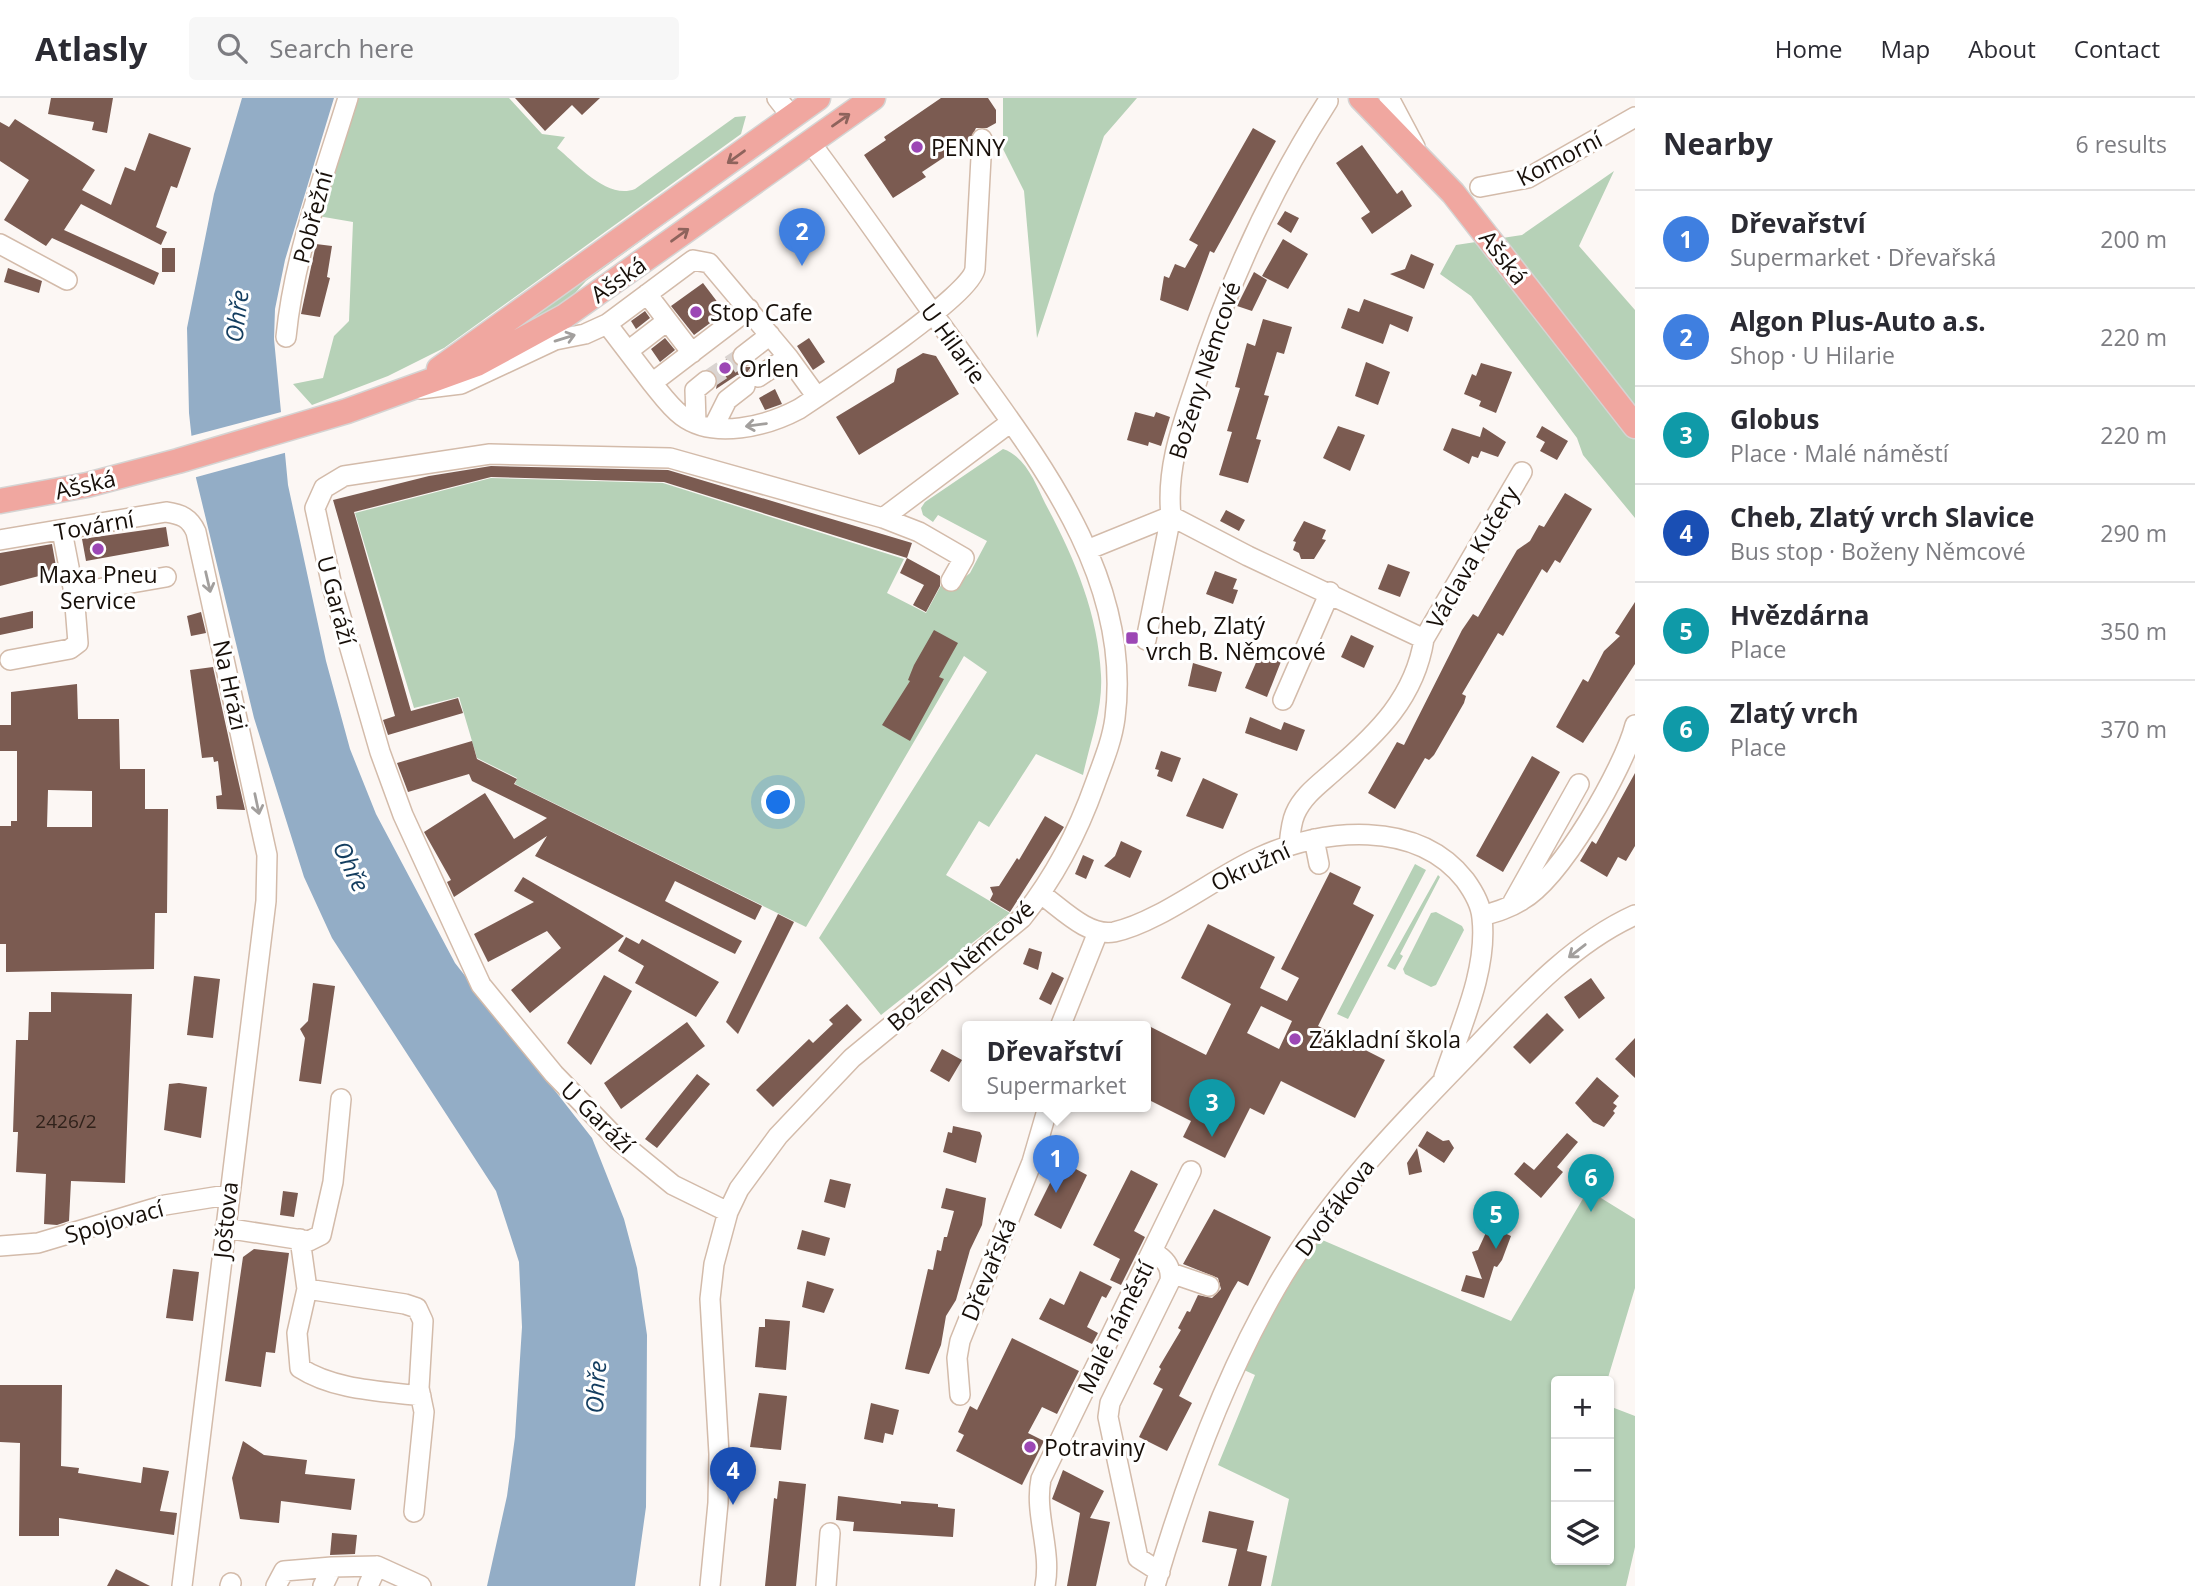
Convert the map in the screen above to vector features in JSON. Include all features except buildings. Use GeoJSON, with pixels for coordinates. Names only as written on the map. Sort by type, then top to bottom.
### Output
{"type":"FeatureCollection","features":[{"type":"Feature","properties":{"kind":"main road","name":"Ašská"},"geometry":{"type":"LineString","coordinates":[[410,390],[785,108],[818,98]]}},
{"type":"Feature","properties":{"kind":"main road","name":"Ašská"},"geometry":{"type":"LineString","coordinates":[[0,501],[87,485],[178,461],[410,390],[477,364],[541,331],[873,98]]}},
{"type":"Feature","properties":{"kind":"main road","name":"Ašská"},"geometry":{"type":"LineString","coordinates":[[1361,98],[1419,154],[1475,219],[1635,426]]}},
{"type":"Feature","properties":{"kind":"main road"},"geometry":{"type":"LineString","coordinates":[[785,108],[810,142]]}},
{"type":"Feature","properties":{"kind":"street","name":"Pobřežní"},"geometry":{"type":"LineString","coordinates":[[286,337],[290,301],[318,189],[348,98]]}},
{"type":"Feature","properties":{"kind":"street"},"geometry":{"type":"LineString","coordinates":[[1389,98],[1419,154]]}},
{"type":"Feature","properties":{"kind":"street","name":"Boženy Němcové"},"geometry":{"type":"LineString","coordinates":[[1146,640],[1171,516],[1168,489],[1173,457],[1220,308],[1290,166],[1328,101]]}},
{"type":"Feature","properties":{"kind":"street","name":"Komorní"},"geometry":{"type":"LineString","coordinates":[[1480,187],[1528,178],[1635,117]]}},
{"type":"Feature","properties":{"kind":"street"},"geometry":{"type":"LineString","coordinates":[[607,324],[676,410],[705,424],[765,424],[817,397],[933,314],[969,283],[974,274],[982,139]]}},
{"type":"Feature","properties":{"kind":"street","name":"U Hilarie"},"geometry":{"type":"LineString","coordinates":[[810,142],[1011,422],[1052,483],[1087,550]]}},
{"type":"Feature","properties":{"kind":"street"},"geometry":{"type":"LineString","coordinates":[[0,244],[67,280]]}},
{"type":"Feature","properties":{"kind":"street"},"geometry":{"type":"LineString","coordinates":[[410,390],[461,384],[564,337],[585,334],[607,324],[693,260],[702,260],[709,264],[749,309],[817,397]]}},
{"type":"Feature","properties":{"kind":"street"},"geometry":{"type":"LineString","coordinates":[[647,294],[692,353]]}},
{"type":"Feature","properties":{"kind":"street"},"geometry":{"type":"LineString","coordinates":[[652,383],[749,309]]}},
{"type":"Feature","properties":{"kind":"street"},"geometry":{"type":"LineString","coordinates":[[628,351],[667,321]]}},
{"type":"Feature","properties":{"kind":"street"},"geometry":{"type":"LineString","coordinates":[[743,356],[770,335]]}},
{"type":"Feature","properties":{"kind":"street"},"geometry":{"type":"LineString","coordinates":[[705,424],[727,401],[788,357]]}},
{"type":"Feature","properties":{"kind":"street"},"geometry":{"type":"LineString","coordinates":[[705,424],[693,402],[695,390],[706,381]]}},
{"type":"Feature","properties":{"kind":"street"},"geometry":{"type":"LineString","coordinates":[[883,518],[1011,422]]}},
{"type":"Feature","properties":{"kind":"street","name":"U Garáží"},"geometry":{"type":"LineString","coordinates":[[728,1212],[673,1185],[618,1140],[554,1074],[481,985],[411,835],[380,752],[332,586],[316,503],[329,483],[344,476],[491,454],[670,458],[883,518],[919,532],[964,558],[951,581]]}},
{"type":"Feature","properties":{"kind":"street","name":"Václava Kučery"},"geometry":{"type":"LineString","coordinates":[[1289,846],[1295,814],[1309,793],[1377,734],[1390,717],[1420,666],[1424,639],[1522,472]]}},
{"type":"Feature","properties":{"kind":"street","name":"Tovární"},"geometry":{"type":"LineString","coordinates":[[0,540],[166,512],[187,518]]}},
{"type":"Feature","properties":{"kind":"street"},"geometry":{"type":"LineString","coordinates":[[1087,550],[1171,516],[1248,556],[1330,592],[1424,639]]}},
{"type":"Feature","properties":{"kind":"street","name":"Na Hrázi"},"geometry":{"type":"LineString","coordinates":[[187,518],[193,526],[199,546],[267,855]]}},
{"type":"Feature","properties":{"kind":"street"},"geometry":{"type":"LineString","coordinates":[[10,660],[74,646],[79,638],[74,593],[62,531]]}},
{"type":"Feature","properties":{"kind":"street","name":"Boženy Němcové"},"geometry":{"type":"LineString","coordinates":[[710,1586],[718,1514],[719,1454],[710,1299],[714,1264],[728,1212],[739,1189],[778,1136],[852,1058],[1022,918],[1041,894],[1070,844],[1091,795],[1114,721],[1116,659],[1105,602],[1087,550]]}},
{"type":"Feature","properties":{"kind":"street"},"geometry":{"type":"LineString","coordinates":[[74,593],[166,577]]}},
{"type":"Feature","properties":{"kind":"street"},"geometry":{"type":"LineString","coordinates":[[1283,700],[1330,592]]}},
{"type":"Feature","properties":{"kind":"street"},"geometry":{"type":"LineString","coordinates":[[1482,916],[1524,900],[1543,883],[1566,855],[1629,748],[1635,725]]}},
{"type":"Feature","properties":{"kind":"street"},"geometry":{"type":"LineString","coordinates":[[1511,906],[1579,784]]}},
{"type":"Feature","properties":{"kind":"street","name":"Okružní"},"geometry":{"type":"LineString","coordinates":[[1098,932],[1114,932],[1147,919],[1232,870],[1289,846],[1314,839],[1361,834],[1407,841],[1435,853],[1457,870],[1473,891],[1482,916],[1482,950],[1443,1081]]}},
{"type":"Feature","properties":{"kind":"street"},"geometry":{"type":"LineString","coordinates":[[1314,839],[1319,864]]}},
{"type":"Feature","properties":{"kind":"street","name":"Joštova"},"geometry":{"type":"LineString","coordinates":[[182,1586],[266,901],[267,855]]}},
{"type":"Feature","properties":{"kind":"street"},"geometry":{"type":"LineString","coordinates":[[1041,894],[1098,932],[1062,1021]]}},
{"type":"Feature","properties":{"kind":"street","name":"Dvořákova"},"geometry":{"type":"LineString","coordinates":[[1158,1579],[1228,1383],[1277,1285],[1360,1171],[1443,1081],[1552,972],[1580,948],[1635,915]]}},
{"type":"Feature","properties":{"kind":"street"},"geometry":{"type":"LineString","coordinates":[[225,1228],[314,1240],[325,1227],[341,1099]]}},
{"type":"Feature","properties":{"kind":"street","name":"Dřevařská"},"geometry":{"type":"LineString","coordinates":[[960,1395],[957,1358],[960,1341],[1032,1162],[1047,1112]]}},
{"type":"Feature","properties":{"kind":"street"},"geometry":{"type":"LineString","coordinates":[[1152,1251],[1191,1171]]}},
{"type":"Feature","properties":{"kind":"street","name":"Spojovací"},"geometry":{"type":"LineString","coordinates":[[0,1246],[38,1244],[164,1205],[228,1195]]}},
{"type":"Feature","properties":{"kind":"street"},"geometry":{"type":"LineString","coordinates":[[300,1239],[307,1289],[297,1333],[300,1368],[312,1376],[355,1388],[421,1396]]}},
{"type":"Feature","properties":{"kind":"street","name":"Malé náměstí"},"geometry":{"type":"LineString","coordinates":[[1045,1586],[1046,1547],[1038,1493],[1041,1479],[1152,1251],[1165,1259],[1171,1273],[1110,1403],[1108,1418],[1138,1558],[1158,1579]]}},
{"type":"Feature","properties":{"kind":"street"},"geometry":{"type":"LineString","coordinates":[[1171,1273],[1209,1286]]}},
{"type":"Feature","properties":{"kind":"street"},"geometry":{"type":"LineString","coordinates":[[307,1289],[417,1308],[423,1321],[419,1388],[424,1412],[414,1512]]}},
{"type":"Feature","properties":{"kind":"street"},"geometry":{"type":"LineString","coordinates":[[826,1586],[830,1533]]}},
{"type":"Feature","properties":{"kind":"street"},"geometry":{"type":"LineString","coordinates":[[368,1586],[377,1566]]}},
{"type":"Feature","properties":{"kind":"street"},"geometry":{"type":"LineString","coordinates":[[276,1586],[284,1571],[377,1566],[421,1586]]}},
{"type":"Feature","properties":{"kind":"street"},"geometry":{"type":"LineString","coordinates":[[323,1586],[332,1567]]}},
{"type":"Feature","properties":{"kind":"green space"},"geometry":{"type":"Polygon","coordinates":[[[355,98],[509,98],[542,134],[565,137],[557,148],[583,171],[603,185],[624,191],[635,189],[735,117],[746,116],[741,134],[444,348],[388,376],[312,405],[293,384],[323,378],[334,336],[349,321],[353,222],[318,216],[355,98]]]}},
{"type":"Feature","properties":{"kind":"green space"},"geometry":{"type":"Polygon","coordinates":[[[1003,98],[1137,98],[1104,136],[1037,338],[1024,191],[1003,149],[1003,98]]]}},
{"type":"Feature","properties":{"kind":"green space"},"geometry":{"type":"Polygon","coordinates":[[[766,150],[586,281],[564,305],[523,326],[523,322],[766,150]]]}},
{"type":"Feature","properties":{"kind":"green space"},"geometry":{"type":"Polygon","coordinates":[[[1614,171],[1579,246],[1635,310],[1635,518],[1583,455],[1577,438],[1471,296],[1440,274],[1456,245],[1522,235],[1614,171]]]}},
{"type":"Feature","properties":{"kind":"green space"},"geometry":{"type":"Polygon","coordinates":[[[1003,449],[1018,458],[1034,479],[1083,586],[1095,630],[1101,675],[1095,725],[1083,775],[1036,754],[989,827],[979,821],[946,875],[1010,913],[881,1015],[819,938],[987,672],[964,656],[806,927],[515,784],[517,778],[477,758],[459,697],[414,708],[355,513],[491,478],[663,483],[904,559],[887,593],[926,613],[945,578],[957,584],[970,573],[987,541],[938,515],[933,522],[923,515],[921,508],[925,502],[1003,449]]]}},
{"type":"Feature","properties":{"kind":"green space"},"geometry":{"type":"Polygon","coordinates":[[[1415,864],[1426,870],[1348,1019],[1337,1014],[1415,864]]]}},
{"type":"Feature","properties":{"kind":"green space"},"geometry":{"type":"Polygon","coordinates":[[[1438,875],[1440,877],[1400,954],[1403,956],[1395,970],[1387,966],[1438,875]]]}},
{"type":"Feature","properties":{"kind":"green space"},"geometry":{"type":"Polygon","coordinates":[[[1436,912],[1462,926],[1464,930],[1436,985],[1431,987],[1405,974],[1403,969],[1431,913],[1436,912]]]}},
{"type":"Feature","properties":{"kind":"green space"},"geometry":{"type":"Polygon","coordinates":[[[1588,1190],[1635,1219],[1635,1288],[1609,1376],[1551,1376],[1551,1565],[1614,1565],[1614,1408],[1635,1416],[1635,1547],[1626,1586],[1271,1586],[1289,1499],[1218,1465],[1255,1375],[1244,1370],[1313,1236],[1511,1321],[1588,1190]]]}},
{"type":"Feature","properties":{"kind":"water","name":"Ohře"},"geometry":{"type":"Polygon","coordinates":[[[242,98],[334,98],[285,260],[275,309],[274,339],[288,485],[326,661],[350,749],[376,814],[455,963],[592,1138],[624,1219],[637,1268],[647,1335],[646,1507],[635,1586],[487,1586],[507,1496],[515,1437],[522,1327],[519,1262],[496,1191],[332,938],[304,877],[254,718],[196,478],[189,413],[187,328],[214,194],[242,98]]]}},
{"type":"Feature","properties":{"kind":"pier"},"geometry":{"type":"Polygon","coordinates":[[[285,411],[288,452],[193,478],[187,437],[285,411]]]}},
{"type":"Feature","properties":{"kind":"tunnel"},"geometry":{"type":"LineString","coordinates":[[706,381],[743,356]]}},
{"type":"Feature","properties":{"kind":"place","name":"PENNY"},"geometry":{"type":"Point","coordinates":[917,147]}},
{"type":"Feature","properties":{"kind":"place","name":"Algon Plus-Auto a.s."},"geometry":{"type":"Point","coordinates":[802,266]}},
{"type":"Feature","properties":{"kind":"place","name":"Stop Cafe"},"geometry":{"type":"Point","coordinates":[696,312]}},
{"type":"Feature","properties":{"kind":"place","name":"Orlen"},"geometry":{"type":"Point","coordinates":[725,368]}},
{"type":"Feature","properties":{"kind":"place","name":"Maxa Pneu Service"},"geometry":{"type":"Point","coordinates":[98,549]}},
{"type":"Feature","properties":{"kind":"place","name":"Cheb, Zlatý vrch B. Němcové"},"geometry":{"type":"Point","coordinates":[1132,638]}},
{"type":"Feature","properties":{"kind":"place","name":"Základní škola"},"geometry":{"type":"Point","coordinates":[1295,1039]}},
{"type":"Feature","properties":{"kind":"place","name":"Globus"},"geometry":{"type":"Point","coordinates":[1212,1137]}},
{"type":"Feature","properties":{"kind":"place","name":"Dřevařství"},"geometry":{"type":"Point","coordinates":[1056,1193]}},
{"type":"Feature","properties":{"kind":"place","name":"Zlatý vrch"},"geometry":{"type":"Point","coordinates":[1591,1212]}},
{"type":"Feature","properties":{"kind":"place","name":"Hvězdárna"},"geometry":{"type":"Point","coordinates":[1496,1249]}},
{"type":"Feature","properties":{"kind":"place","name":"Potraviny"},"geometry":{"type":"Point","coordinates":[1030,1447]}},
{"type":"Feature","properties":{"kind":"place","name":"Cheb, Zlatý vrch Slavice"},"geometry":{"type":"Point","coordinates":[733,1505]}}]}
